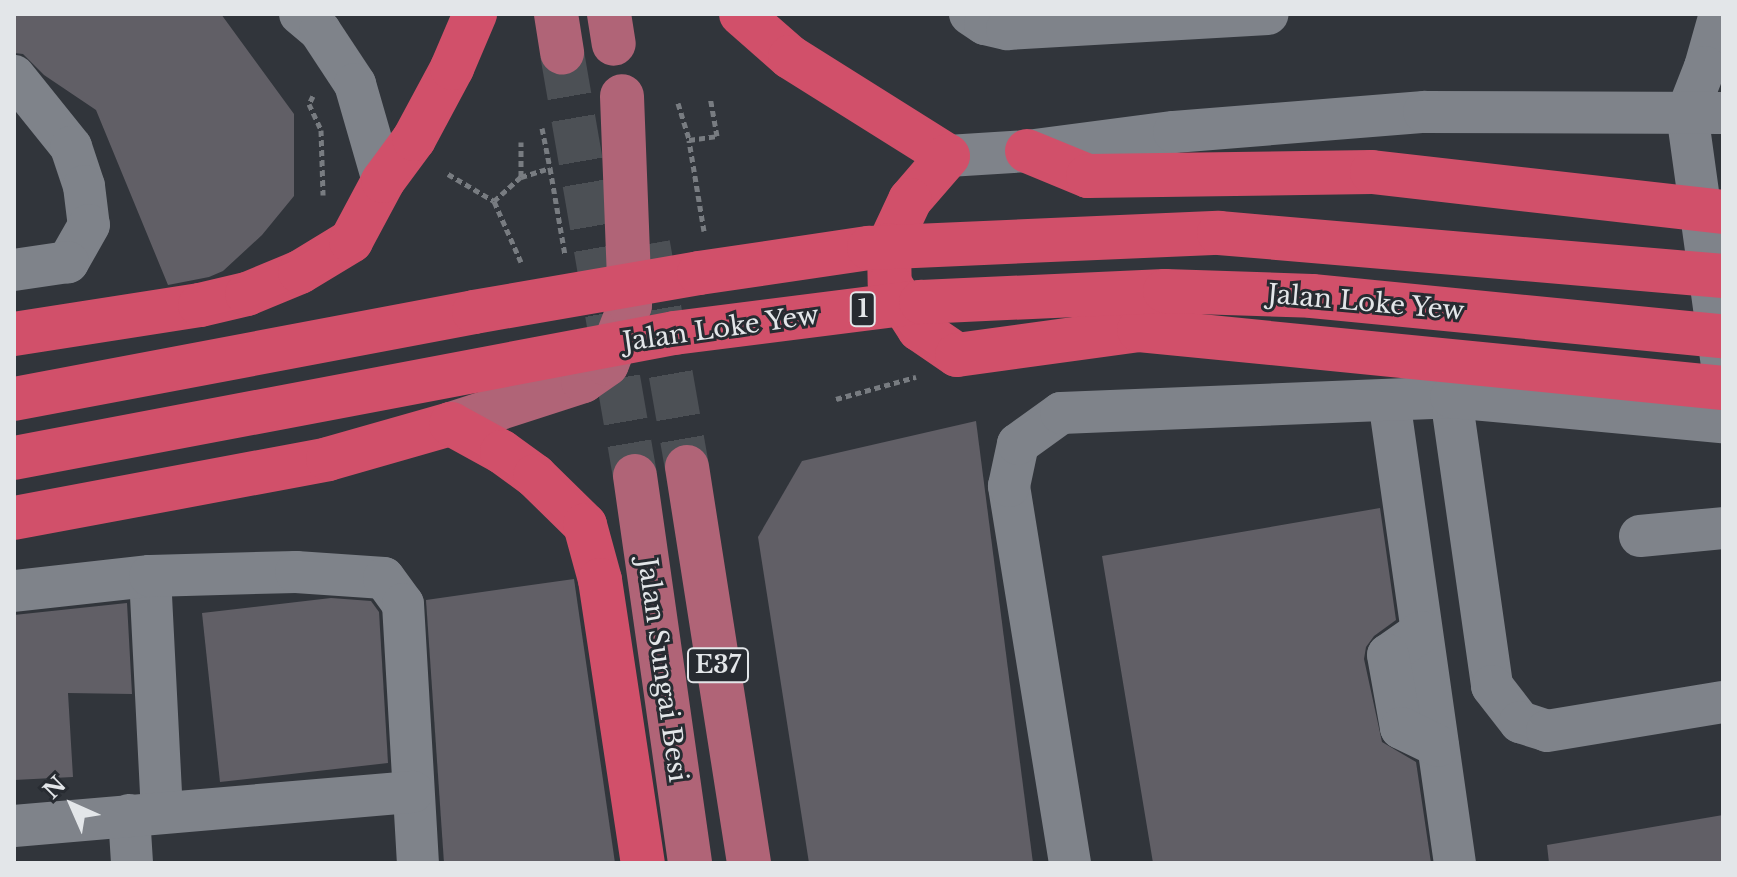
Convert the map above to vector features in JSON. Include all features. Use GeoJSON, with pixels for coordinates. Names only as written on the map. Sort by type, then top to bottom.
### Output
{"type":"FeatureCollection","features":[{"type":"Feature","properties":{"kind":"highway"},"geometry":{"type":"LineString","coordinates":[[14,334],[200,305],[279,283],[351,241],[383,181],[414,139],[452,68],[475,14]]}},
{"type":"Feature","properties":{"kind":"highway"},"geometry":{"type":"LineString","coordinates":[[741,14],[790,57],[948,156],[910,200],[889,245],[890,284],[919,329],[957,355],[1139,330],[1723,388]]}},
{"type":"Feature","properties":{"kind":"highway"},"geometry":{"type":"LineString","coordinates":[[1027,151],[1088,176],[1372,172],[1723,212]]}},
{"type":"Feature","properties":{"kind":"highway","name":"1"},"geometry":{"type":"LineString","coordinates":[[14,399],[459,315],[699,273],[869,248],[1219,233],[1723,276]]}},
{"type":"Feature","properties":{"kind":"highway","name":"Jalan Loke Yew"},"geometry":{"type":"LineString","coordinates":[[14,458],[674,333],[921,302],[1165,291],[1312,296],[1723,336]]}},
{"type":"Feature","properties":{"kind":"highway"},"geometry":{"type":"LineString","coordinates":[[14,518],[328,459],[451,424],[502,452],[535,476],[585,525],[600,580],[643,863]]}},
{"type":"Feature","properties":{"kind":"main road"},"geometry":{"type":"LineString","coordinates":[[451,424],[583,381],[607,364],[630,305],[622,96]]}},
{"type":"Feature","properties":{"kind":"main road","name":"Jalan Sungai Besi"},"geometry":{"type":"LineString","coordinates":[[687,467],[749,863]]}},
{"type":"Feature","properties":{"kind":"main road","name":"Jalan Sungai Besi"},"geometry":{"type":"LineString","coordinates":[[635,476],[690,863]]}},
{"type":"Feature","properties":{"kind":"street"},"geometry":{"type":"LineString","coordinates":[[300,14],[320,31],[355,84],[383,181]]}},
{"type":"Feature","properties":{"kind":"street"},"geometry":{"type":"LineString","coordinates":[[970,14],[985,24],[1007,29],[1268,14]]}},
{"type":"Feature","properties":{"kind":"street"},"geometry":{"type":"LineString","coordinates":[[1720,14],[1705,67],[1705,113],[1723,371]]}},
{"type":"Feature","properties":{"kind":"street"},"geometry":{"type":"LineString","coordinates":[[14,76],[71,147],[84,186],[89,225],[68,262],[14,270]]}},
{"type":"Feature","properties":{"kind":"street"},"geometry":{"type":"LineString","coordinates":[[948,156],[1027,151],[1174,132],[1424,112],[1705,113]]}},
{"type":"Feature","properties":{"kind":"street"},"geometry":{"type":"LineString","coordinates":[[1451,397],[1492,686],[1520,722],[1547,731],[1723,702]]}},
{"type":"Feature","properties":{"kind":"street"},"geometry":{"type":"LineString","coordinates":[[1070,863],[1009,486],[1018,444],[1061,413],[1451,397],[1723,422]]}},
{"type":"Feature","properties":{"kind":"street"},"geometry":{"type":"LineString","coordinates":[[1389,400],[1455,863]]}},
{"type":"Feature","properties":{"kind":"street"},"geometry":{"type":"LineString","coordinates":[[1640,536],[1723,528]]}},
{"type":"Feature","properties":{"kind":"street"},"geometry":{"type":"LineString","coordinates":[[14,591],[150,576],[296,572],[384,578],[403,604],[418,863]]}},
{"type":"Feature","properties":{"kind":"street"},"geometry":{"type":"LineString","coordinates":[[132,863],[145,814],[150,576]]}},
{"type":"Feature","properties":{"kind":"street"},"geometry":{"type":"LineString","coordinates":[[14,826],[413,792]]}},
{"type":"Feature","properties":{"kind":"path"},"geometry":{"type":"LineString","coordinates":[[689,140],[717,136],[710,98]]}},
{"type":"Feature","properties":{"kind":"path"},"geometry":{"type":"LineString","coordinates":[[678,103],[689,140],[706,241]]}},
{"type":"Feature","properties":{"kind":"path"},"geometry":{"type":"LineString","coordinates":[[542,128],[566,258]]}},
{"type":"Feature","properties":{"kind":"path"},"geometry":{"type":"LineString","coordinates":[[321,130],[323,195]]}},
{"type":"Feature","properties":{"kind":"path"},"geometry":{"type":"LineString","coordinates":[[521,142],[521,177]]}},
{"type":"Feature","properties":{"kind":"path"},"geometry":{"type":"LineString","coordinates":[[494,201],[521,177],[550,168]]}},
{"type":"Feature","properties":{"kind":"path"},"geometry":{"type":"LineString","coordinates":[[448,174],[494,201],[523,266]]}},
{"type":"Feature","properties":{"kind":"building"},"geometry":{"type":"Polygon","coordinates":[[[14,14],[221,14],[294,114],[294,196],[262,235],[223,271],[168,285],[96,110],[44,75],[23,54],[14,53],[14,14]]]}},
{"type":"Feature","properties":{"kind":"building"},"geometry":{"type":"Polygon","coordinates":[[[976,421],[1033,863],[809,863],[758,537],[802,461],[976,421]]]}},
{"type":"Feature","properties":{"kind":"building"},"geometry":{"type":"Polygon","coordinates":[[[1380,508],[1396,620],[1374,636],[1366,647],[1364,659],[1382,742],[1416,762],[1431,863],[1153,863],[1102,556],[1380,508]]]}},
{"type":"Feature","properties":{"kind":"building"},"geometry":{"type":"Polygon","coordinates":[[[574,579],[615,863],[444,863],[426,600],[574,579]]]}},
{"type":"Feature","properties":{"kind":"building"},"geometry":{"type":"Polygon","coordinates":[[[331,598],[371,601],[379,612],[388,763],[220,782],[202,613],[331,598]]]}},
{"type":"Feature","properties":{"kind":"building"},"geometry":{"type":"Polygon","coordinates":[[[127,603],[132,694],[68,693],[73,777],[14,780],[14,615],[127,603]]]}},
{"type":"Feature","properties":{"kind":"building"},"geometry":{"type":"Polygon","coordinates":[[[1723,815],[1723,863],[1549,863],[1547,845],[1723,815]]]}},
{"type":"Feature","properties":{"kind":"tunnel"},"geometry":{"type":"LineString","coordinates":[[562,53],[635,476]]}},
{"type":"Feature","properties":{"kind":"tunnel"},"geometry":{"type":"LineString","coordinates":[[648,244],[687,467]]}}]}
